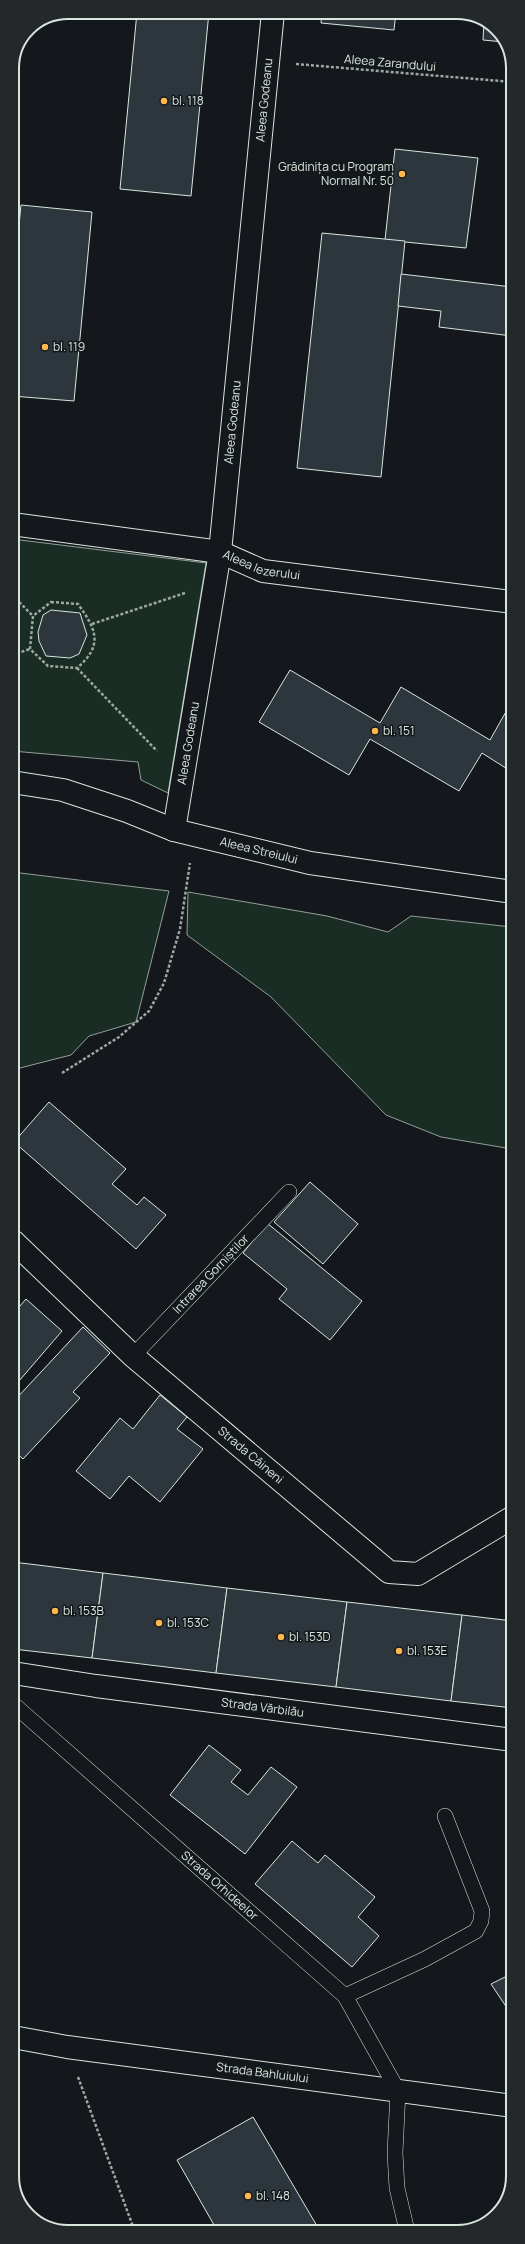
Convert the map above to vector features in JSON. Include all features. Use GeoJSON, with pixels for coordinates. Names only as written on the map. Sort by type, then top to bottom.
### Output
{"type":"FeatureCollection","features":[{"type":"Feature","properties":{"kind":"street","name":"Aleea Godeanu"},"geometry":{"type":"LineString","coordinates":[[184,833],[182,777],[220,552],[272,19]]}},
{"type":"Feature","properties":{"kind":"street","name":"Aleea Iezerului"},"geometry":{"type":"LineString","coordinates":[[19,525],[220,552],[263,571],[506,601]]}},
{"type":"Feature","properties":{"kind":"street","name":"Aleea Streiului"},"geometry":{"type":"LineString","coordinates":[[19,783],[63,790],[127,811],[184,833],[310,863],[506,891]]}},
{"type":"Feature","properties":{"kind":"street","name":"Strada Câineni"},"geometry":{"type":"LineString","coordinates":[[19,1247],[133,1356],[389,1572],[418,1574],[506,1521]]}},
{"type":"Feature","properties":{"kind":"street","name":"Strada Vărbilău"},"geometry":{"type":"LineString","coordinates":[[19,1674],[104,1687],[506,1739]]}},
{"type":"Feature","properties":{"kind":"street","name":"Strada Bahluiului"},"geometry":{"type":"LineString","coordinates":[[19,2037],[67,2047],[506,2105]]}},
{"type":"Feature","properties":{"kind":"lane","name":"Intrarea Gorniștilor"},"geometry":{"type":"LineString","coordinates":[[133,1356],[289,1192]]}},
{"type":"Feature","properties":{"kind":"lane","name":"Strada Orhideelor"},"geometry":{"type":"LineString","coordinates":[[19,1709],[345,1996],[398,2091]]}},
{"type":"Feature","properties":{"kind":"lane"},"geometry":{"type":"LineString","coordinates":[[345,1996],[425,1959],[476,1931],[481,1920],[482,1910],[445,1816]]}},
{"type":"Feature","properties":{"kind":"lane"},"geometry":{"type":"LineString","coordinates":[[398,2091],[395,2153],[396,2188],[405,2225]]}},
{"type":"Feature","properties":{"kind":"path","name":"Aleea Zarandului"},"geometry":{"type":"LineString","coordinates":[[267,61],[506,81]]}},
{"type":"Feature","properties":{"kind":"path"},"geometry":{"type":"LineString","coordinates":[[92,624],[215,582]]}},
{"type":"Feature","properties":{"kind":"path"},"geometry":{"type":"LineString","coordinates":[[19,602],[33,616]]}},
{"type":"Feature","properties":{"kind":"path"},"geometry":{"type":"LineString","coordinates":[[30,649],[33,616],[51,602],[78,604],[92,624],[95,637],[90,657],[77,668]]}},
{"type":"Feature","properties":{"kind":"path"},"geometry":{"type":"LineString","coordinates":[[30,649],[48,666],[77,668],[182,777]]}},
{"type":"Feature","properties":{"kind":"path"},"geometry":{"type":"LineString","coordinates":[[19,653],[30,649]]}},
{"type":"Feature","properties":{"kind":"path"},"geometry":{"type":"LineString","coordinates":[[62,1073],[119,1037],[149,1011],[164,983],[180,929],[184,833]]}},
{"type":"Feature","properties":{"kind":"path"},"geometry":{"type":"LineString","coordinates":[[67,2047],[132,2225]]}},
{"type":"Feature","properties":{"kind":"green space"},"geometry":{"type":"Polygon","coordinates":[[[19,540],[206,563],[168,793],[141,780],[138,762],[19,752],[19,540]]]}},
{"type":"Feature","properties":{"kind":"green space"},"geometry":{"type":"Polygon","coordinates":[[[19,873],[169,891],[136,1022],[89,1036],[71,1055],[19,1068],[19,873]]]}},
{"type":"Feature","properties":{"kind":"green space"},"geometry":{"type":"Polygon","coordinates":[[[188,892],[327,916],[388,932],[411,916],[506,926],[506,1148],[441,1137],[386,1115],[271,997],[187,935],[188,892]]]}},
{"type":"Feature","properties":{"kind":"building","name":"bl. 118"},"geometry":{"type":"Polygon","coordinates":[[[136,19],[208,19],[191,196],[120,189],[136,19]]]}},
{"type":"Feature","properties":{"kind":"building"},"geometry":{"type":"Polygon","coordinates":[[[321,19],[395,19],[394,30],[321,23],[321,19]]]}},
{"type":"Feature","properties":{"kind":"building"},"geometry":{"type":"Polygon","coordinates":[[[484,27],[498,41],[483,40],[484,27]]]}},
{"type":"Feature","properties":{"kind":"building","name":"Grădinița cu Program Normal Nr. 50"},"geometry":{"type":"Polygon","coordinates":[[[395,149],[478,158],[466,248],[385,240],[395,149]]]}},
{"type":"Feature","properties":{"kind":"building","name":"bl. 119"},"geometry":{"type":"Polygon","coordinates":[[[21,205],[92,212],[74,401],[19,397],[19,226],[21,205]]]}},
{"type":"Feature","properties":{"kind":"building"},"geometry":{"type":"Polygon","coordinates":[[[322,233],[405,241],[381,477],[297,468],[322,233]]]}},
{"type":"Feature","properties":{"kind":"building"},"geometry":{"type":"Polygon","coordinates":[[[401,274],[506,286],[506,335],[439,327],[441,311],[398,306],[401,274]]]}},
{"type":"Feature","properties":{"kind":"building"},"geometry":{"type":"Polygon","coordinates":[[[51,610],[80,613],[87,635],[79,654],[70,658],[46,656],[39,641],[38,632],[43,615],[51,610]]]}},
{"type":"Feature","properties":{"kind":"building","name":"bl. 151"},"geometry":{"type":"Polygon","coordinates":[[[290,670],[380,723],[401,687],[490,740],[506,712],[506,768],[482,753],[459,791],[370,739],[349,775],[259,722],[290,670]]]}},
{"type":"Feature","properties":{"kind":"building"},"geometry":{"type":"Polygon","coordinates":[[[49,1102],[126,1169],[112,1184],[137,1205],[144,1197],[166,1215],[136,1249],[19,1146],[19,1136],[49,1102]]]}},
{"type":"Feature","properties":{"kind":"building"},"geometry":{"type":"Polygon","coordinates":[[[310,1182],[358,1224],[323,1264],[274,1222],[310,1182]]]}},
{"type":"Feature","properties":{"kind":"building"},"geometry":{"type":"Polygon","coordinates":[[[267,1223],[362,1301],[330,1340],[279,1299],[287,1289],[243,1253],[267,1223]]]}},
{"type":"Feature","properties":{"kind":"building"},"geometry":{"type":"Polygon","coordinates":[[[26,1299],[62,1331],[19,1381],[19,1307],[26,1299]]]}},
{"type":"Feature","properties":{"kind":"building"},"geometry":{"type":"Polygon","coordinates":[[[83,1327],[110,1353],[73,1392],[80,1398],[23,1459],[19,1455],[19,1396],[83,1327]]]}},
{"type":"Feature","properties":{"kind":"building"},"geometry":{"type":"Polygon","coordinates":[[[160,1395],[187,1417],[177,1429],[203,1449],[160,1502],[129,1476],[110,1499],[76,1471],[120,1418],[133,1429],[160,1395]]]}},
{"type":"Feature","properties":{"kind":"building","name":"bl. 153B"},"geometry":{"type":"Polygon","coordinates":[[[19,1563],[103,1573],[92,1658],[19,1650],[19,1563]]]}},
{"type":"Feature","properties":{"kind":"building","name":"bl. 153C"},"geometry":{"type":"Polygon","coordinates":[[[103,1573],[227,1588],[216,1673],[92,1658],[103,1573]]]}},
{"type":"Feature","properties":{"kind":"building","name":"bl. 153D"},"geometry":{"type":"Polygon","coordinates":[[[227,1588],[347,1602],[336,1687],[216,1673],[227,1588]]]}},
{"type":"Feature","properties":{"kind":"building","name":"bl. 153E"},"geometry":{"type":"Polygon","coordinates":[[[347,1602],[462,1615],[451,1701],[336,1687],[347,1602]]]}},
{"type":"Feature","properties":{"kind":"building"},"geometry":{"type":"Polygon","coordinates":[[[462,1615],[506,1620],[506,1707],[451,1701],[462,1615]]]}},
{"type":"Feature","properties":{"kind":"building"},"geometry":{"type":"Polygon","coordinates":[[[209,1745],[241,1770],[231,1782],[248,1795],[271,1767],[297,1787],[245,1854],[170,1795],[209,1745]]]}},
{"type":"Feature","properties":{"kind":"building"},"geometry":{"type":"Polygon","coordinates":[[[292,1841],[318,1863],[325,1855],[375,1897],[358,1917],[379,1936],[352,1967],[255,1884],[292,1841]]]}},
{"type":"Feature","properties":{"kind":"building"},"geometry":{"type":"Polygon","coordinates":[[[506,1976],[506,2006],[491,1984],[506,1976]]]}},
{"type":"Feature","properties":{"kind":"building","name":"bl. 148"},"geometry":{"type":"Polygon","coordinates":[[[253,2117],[316,2225],[214,2225],[177,2160],[253,2117]]]}},
{"type":"Feature","properties":{"kind":"place","name":"bl. 118"},"geometry":{"type":"Point","coordinates":[164,101]}},
{"type":"Feature","properties":{"kind":"place","name":"Grădinița cu Program Normal Nr. 50"},"geometry":{"type":"Point","coordinates":[402,174]}},
{"type":"Feature","properties":{"kind":"place","name":"bl. 119"},"geometry":{"type":"Point","coordinates":[45,347]}},
{"type":"Feature","properties":{"kind":"place","name":"bl. 151"},"geometry":{"type":"Point","coordinates":[375,731]}},
{"type":"Feature","properties":{"kind":"place","name":"bl. 153B"},"geometry":{"type":"Point","coordinates":[55,1611]}},
{"type":"Feature","properties":{"kind":"place","name":"bl. 153C"},"geometry":{"type":"Point","coordinates":[159,1623]}},
{"type":"Feature","properties":{"kind":"place","name":"bl. 153D"},"geometry":{"type":"Point","coordinates":[281,1637]}},
{"type":"Feature","properties":{"kind":"place","name":"bl. 153E"},"geometry":{"type":"Point","coordinates":[399,1651]}},
{"type":"Feature","properties":{"kind":"place","name":"bl. 148"},"geometry":{"type":"Point","coordinates":[248,2196]}}]}
